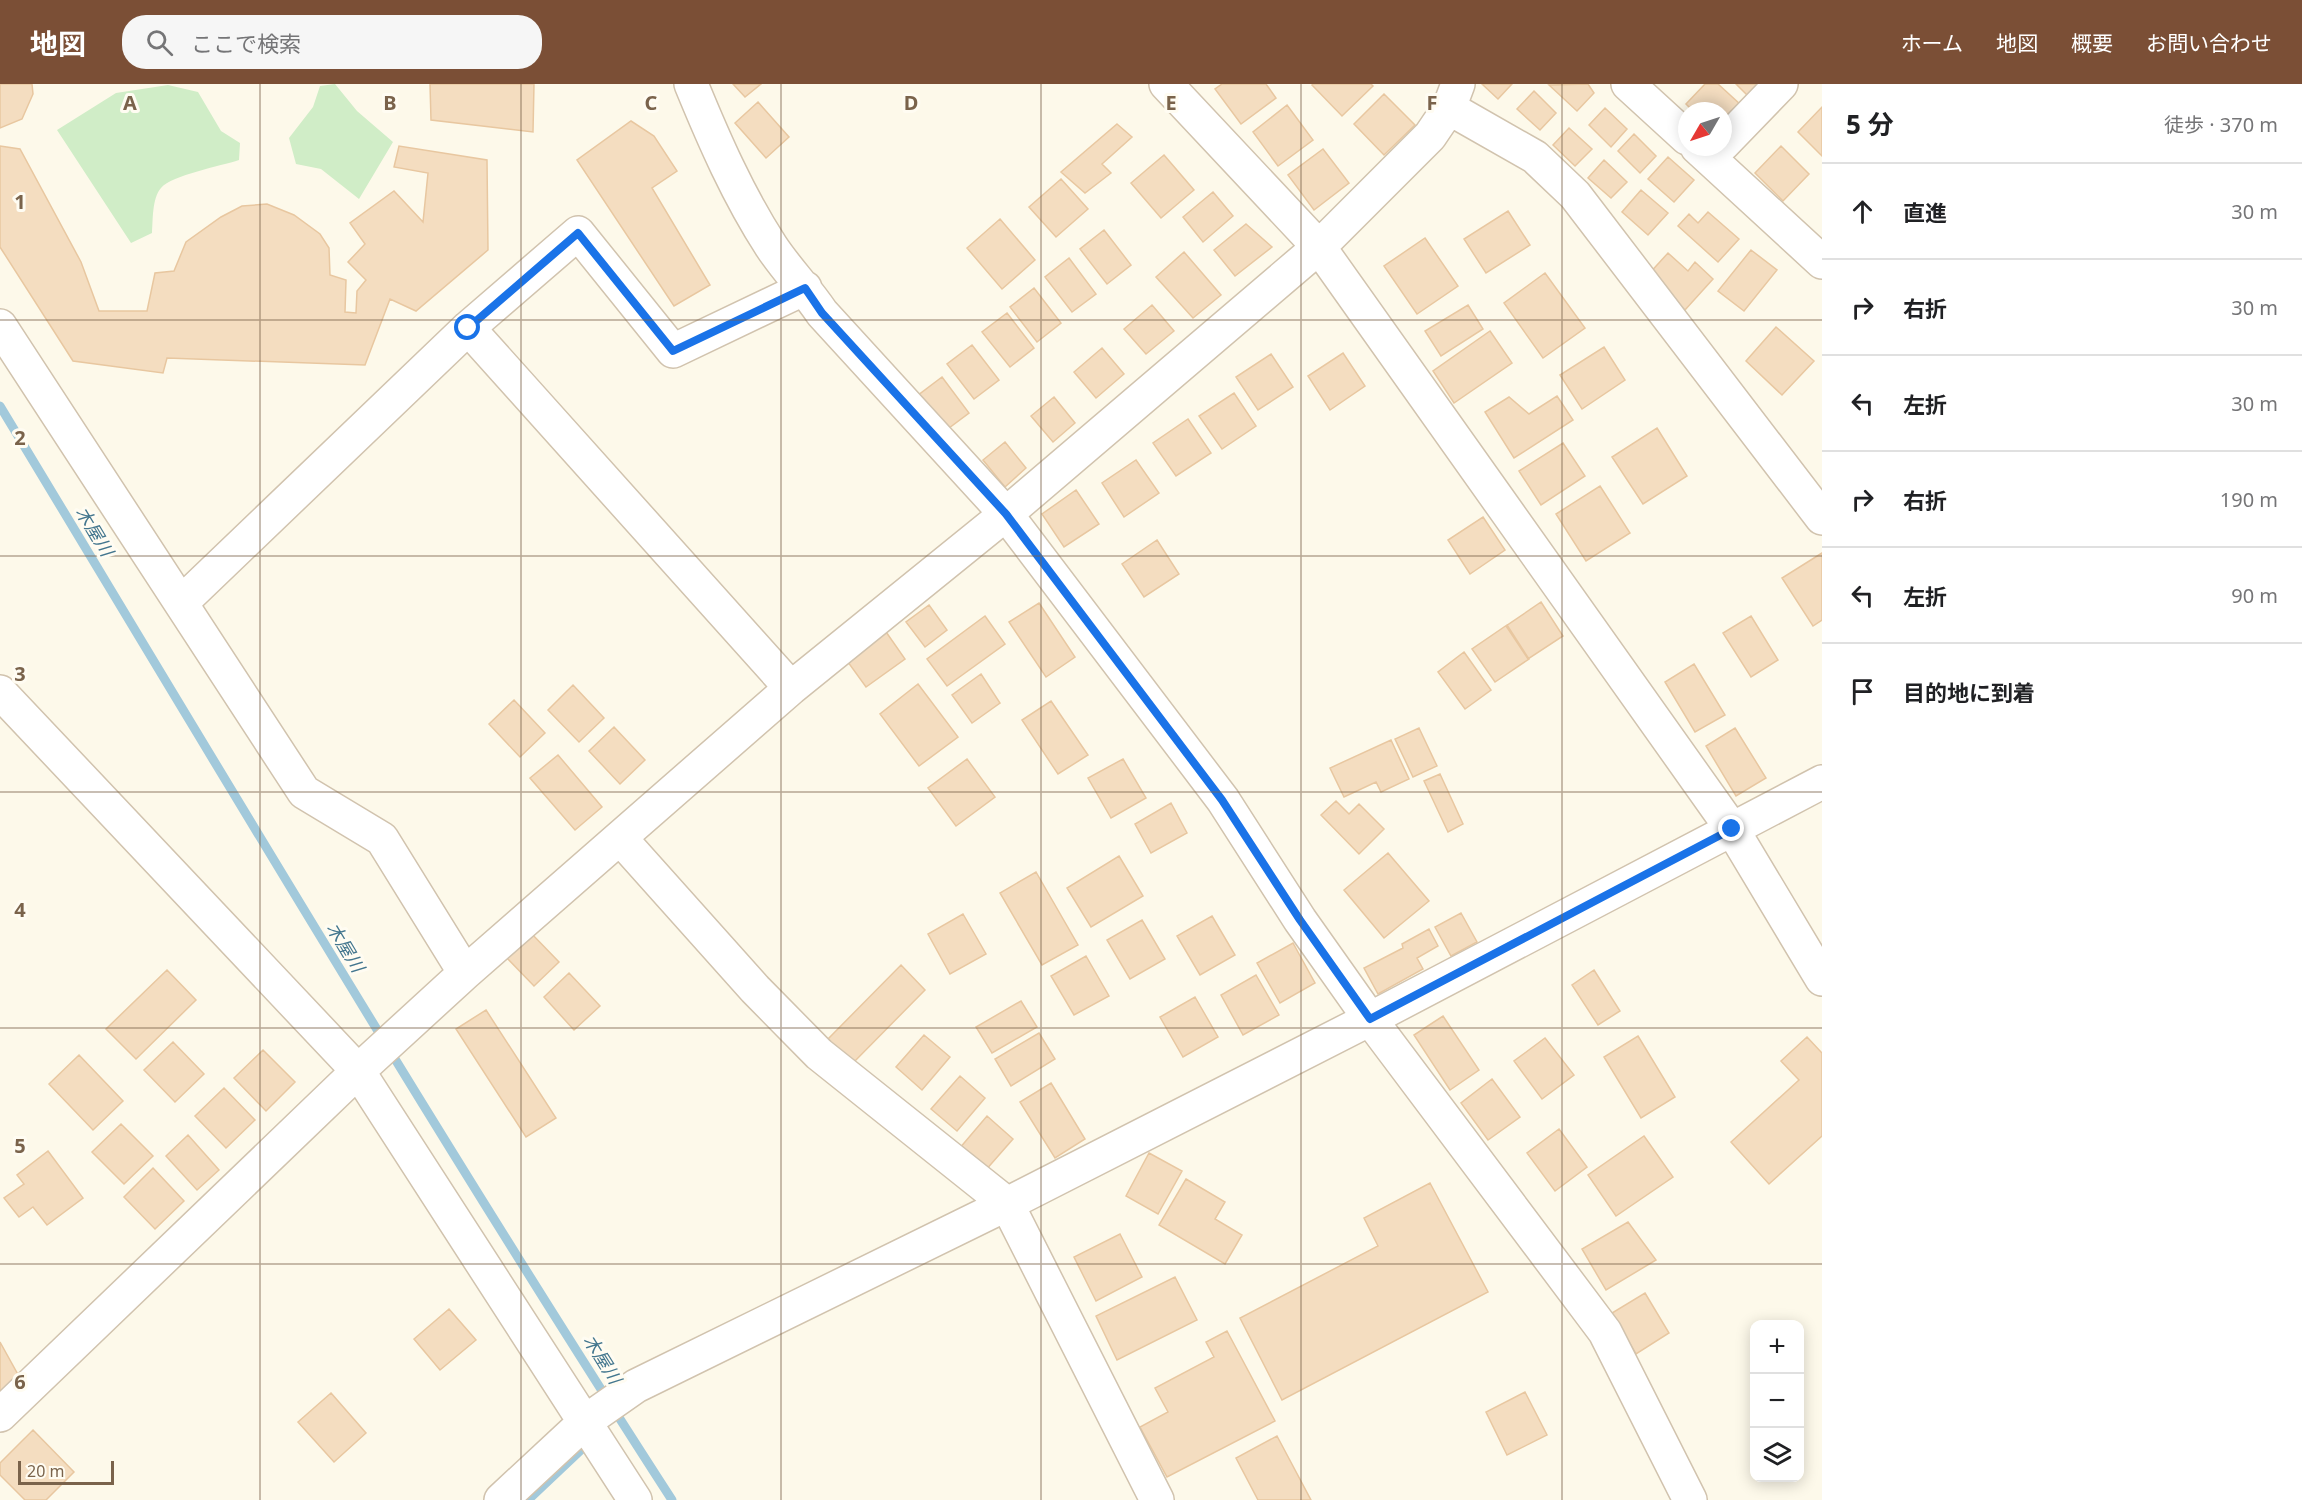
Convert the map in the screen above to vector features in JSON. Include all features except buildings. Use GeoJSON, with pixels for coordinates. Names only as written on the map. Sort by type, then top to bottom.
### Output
{"type":"FeatureCollection","features":[{"type":"Feature","properties":{"kind":"street"},"geometry":{"type":"LineString","coordinates":[[691,84],[727,169],[772,247],[822,313],[1006,514],[1222,800],[1300,920],[1370,1019],[1605,1332],[1690,1500]]}},
{"type":"Feature","properties":{"kind":"street"},"geometry":{"type":"LineString","coordinates":[[1166,84],[1319,247],[1732,829],[1822,979]]}},
{"type":"Feature","properties":{"kind":"street"},"geometry":{"type":"LineString","coordinates":[[1628,84],[1678,124]]}},
{"type":"Feature","properties":{"kind":"street"},"geometry":{"type":"LineString","coordinates":[[1732,126],[1781,84]]}},
{"type":"Feature","properties":{"kind":"street"},"geometry":{"type":"LineString","coordinates":[[0,1415],[358,1071],[465,973],[791,688],[1006,514],[1319,247],[1430,136],[1453,96],[1535,158],[1575,195],[1822,518]]}},
{"type":"Feature","properties":{"kind":"street"},"geometry":{"type":"LineString","coordinates":[[1716,156],[1822,262]]}},
{"type":"Feature","properties":{"kind":"street"},"geometry":{"type":"LineString","coordinates":[[181,603],[468,328],[578,233],[673,351],[805,288]]}},
{"type":"Feature","properties":{"kind":"street"},"geometry":{"type":"LineString","coordinates":[[0,326],[304,792],[382,839],[465,973]]}},
{"type":"Feature","properties":{"kind":"street"},"geometry":{"type":"LineString","coordinates":[[468,328],[791,688]]}},
{"type":"Feature","properties":{"kind":"street"},"geometry":{"type":"LineString","coordinates":[[0,692],[358,1071],[635,1500]]}},
{"type":"Feature","properties":{"kind":"street"},"geometry":{"type":"LineString","coordinates":[[501,1500],[585,1421],[636,1386],[1007,1204],[1370,1019],[1822,782]]}},
{"type":"Feature","properties":{"kind":"street"},"geometry":{"type":"LineString","coordinates":[[620,838],[755,989],[819,1054],[1007,1204],[1157,1500]]}},
{"type":"Feature","properties":{"kind":"green space"},"geometry":{"type":"Polygon","coordinates":[[[335,84],[357,111],[393,142],[359,199],[321,169],[296,164],[289,138],[313,107],[320,86],[335,84]]]}},
{"type":"Feature","properties":{"kind":"green space"},"geometry":{"type":"Polygon","coordinates":[[[168,85],[198,92],[221,131],[240,143],[239,160],[186,175],[167,183],[156,197],[152,233],[131,243],[57,130],[116,93],[168,85]]]}},
{"type":"Feature","properties":{"kind":"waterway","name":"木屋川"},"geometry":{"type":"LineString","coordinates":[[0,406],[416,1093],[672,1500]]}},
{"type":"Feature","properties":{"kind":"waterway"},"geometry":{"type":"LineString","coordinates":[[528,1500],[582,1449]]}},
{"type":"Feature","properties":{"kind":"route"},"geometry":{"type":"LineString","coordinates":[[468,328],[578,233],[673,351],[805,288],[822,313],[1006,514],[1222,800],[1300,920],[1370,1019],[1732,829]]}}]}
